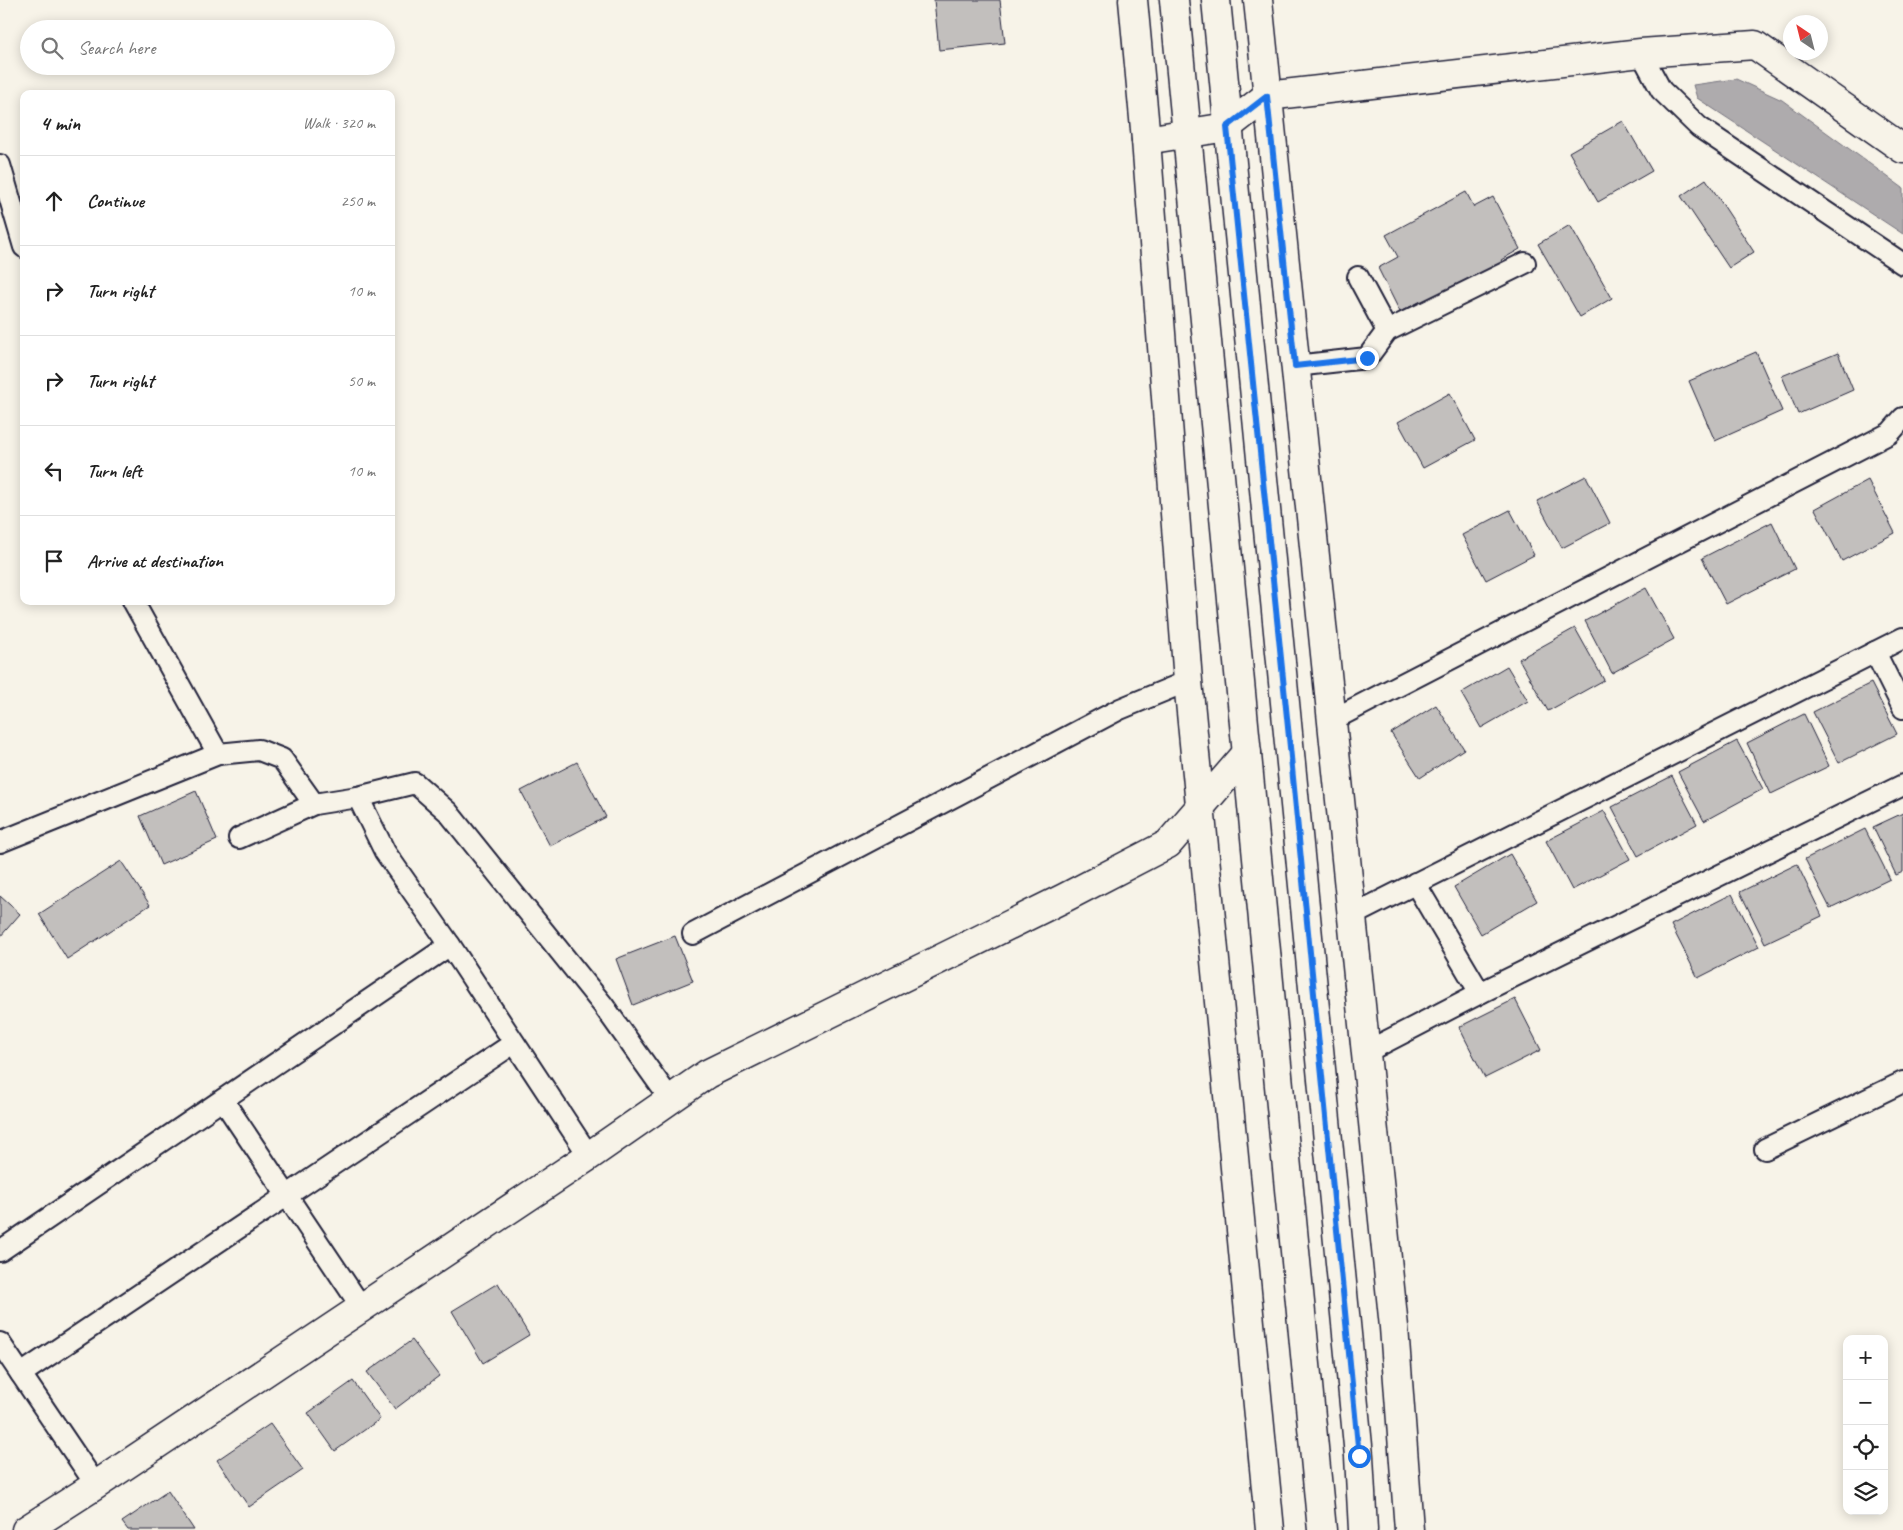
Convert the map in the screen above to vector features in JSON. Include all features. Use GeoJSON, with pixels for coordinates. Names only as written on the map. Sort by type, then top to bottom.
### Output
{"type":"FeatureCollection","features":[{"type":"Feature","properties":{"kind":"street"},"geometry":{"type":"LineString","coordinates":[[1132,0],[1146,140],[1188,681],[1270,1530]]}},
{"type":"Feature","properties":{"kind":"street"},"geometry":{"type":"LineString","coordinates":[[1174,0],[1322,1530]]}},
{"type":"Feature","properties":{"kind":"street"},"geometry":{"type":"LineString","coordinates":[[1216,0],[1359,1456],[1363,1530]]}},
{"type":"Feature","properties":{"kind":"street"},"geometry":{"type":"LineString","coordinates":[[1258,0],[1330,721],[1394,1327],[1409,1530]]}},
{"type":"Feature","properties":{"kind":"street"},"geometry":{"type":"LineString","coordinates":[[1146,140],[1227,127],[1267,96],[1641,53],[1755,45],[1903,149]]}},
{"type":"Feature","properties":{"kind":"street"},"geometry":{"type":"LineString","coordinates":[[26,1530],[589,1156],[707,1074],[1064,898],[1168,844],[1247,753]]}},
{"type":"Feature","properties":{"kind":"lane"},"geometry":{"type":"LineString","coordinates":[[1641,53],[1661,90],[1699,127],[1903,264]]}},
{"type":"Feature","properties":{"kind":"lane"},"geometry":{"type":"LineString","coordinates":[[0,165],[20,233]]}},
{"type":"Feature","properties":{"kind":"lane"},"geometry":{"type":"LineString","coordinates":[[1295,366],[1367,358],[1387,331],[1525,263]]}},
{"type":"Feature","properties":{"kind":"lane"},"geometry":{"type":"LineString","coordinates":[[1358,277],[1387,331]]}},
{"type":"Feature","properties":{"kind":"lane"},"geometry":{"type":"LineString","coordinates":[[1330,721],[1890,433],[1903,418]]}},
{"type":"Feature","properties":{"kind":"lane"},"geometry":{"type":"LineString","coordinates":[[135,605],[218,754]]}},
{"type":"Feature","properties":{"kind":"lane"},"geometry":{"type":"LineString","coordinates":[[1351,916],[1415,882],[1903,638]]}},
{"type":"Feature","properties":{"kind":"lane"},"geometry":{"type":"LineString","coordinates":[[1875,652],[1903,708]]}},
{"type":"Feature","properties":{"kind":"lane"},"geometry":{"type":"LineString","coordinates":[[693,934],[1120,709],[1188,681]]}},
{"type":"Feature","properties":{"kind":"lane"},"geometry":{"type":"LineString","coordinates":[[0,842],[218,754],[259,750],[282,759],[314,804]]}},
{"type":"Feature","properties":{"kind":"lane"},"geometry":{"type":"LineString","coordinates":[[239,838],[314,804],[358,797],[415,782],[448,812],[603,1005],[670,1099]]}},
{"type":"Feature","properties":{"kind":"lane"},"geometry":{"type":"LineString","coordinates":[[1366,1052],[1480,993],[1903,785]]}},
{"type":"Feature","properties":{"kind":"lane"},"geometry":{"type":"LineString","coordinates":[[358,797],[385,852],[450,945],[589,1156]]}},
{"type":"Feature","properties":{"kind":"lane"},"geometry":{"type":"LineString","coordinates":[[1415,882],[1480,993]]}},
{"type":"Feature","properties":{"kind":"lane"},"geometry":{"type":"LineString","coordinates":[[0,1251],[450,945]]}},
{"type":"Feature","properties":{"kind":"lane"},"geometry":{"type":"LineString","coordinates":[[21,1374],[514,1043]]}},
{"type":"Feature","properties":{"kind":"lane"},"geometry":{"type":"LineString","coordinates":[[1765,1149],[1903,1082]]}},
{"type":"Feature","properties":{"kind":"lane"},"geometry":{"type":"LineString","coordinates":[[223,1100],[362,1308]]}},
{"type":"Feature","properties":{"kind":"lane"},"geometry":{"type":"LineString","coordinates":[[0,1343],[96,1485]]}},
{"type":"Feature","properties":{"kind":"shaded area"},"geometry":{"type":"Polygon","coordinates":[[[1736,79],[1782,100],[1903,188],[1903,234],[1697,98],[1693,85],[1736,79]]]}},
{"type":"Feature","properties":{"kind":"building"},"geometry":{"type":"Polygon","coordinates":[[[934,0],[1000,0],[1005,43],[939,50],[934,0]]]}},
{"type":"Feature","properties":{"kind":"building"},"geometry":{"type":"Polygon","coordinates":[[[1623,121],[1652,171],[1598,202],[1569,152],[1623,121]]]}},
{"type":"Feature","properties":{"kind":"building"},"geometry":{"type":"Polygon","coordinates":[[[1706,179],[1754,252],[1729,268],[1681,196],[1706,179]]]}},
{"type":"Feature","properties":{"kind":"building"},"geometry":{"type":"Polygon","coordinates":[[[1466,192],[1474,207],[1493,197],[1520,249],[1501,260],[1505,266],[1424,309],[1421,301],[1400,312],[1378,268],[1398,257],[1386,235],[1466,192]]]}},
{"type":"Feature","properties":{"kind":"building"},"geometry":{"type":"Polygon","coordinates":[[[1570,225],[1612,298],[1580,317],[1538,244],[1570,225]]]}},
{"type":"Feature","properties":{"kind":"building"},"geometry":{"type":"Polygon","coordinates":[[[1756,352],[1782,411],[1715,441],[1689,381],[1756,352]]]}},
{"type":"Feature","properties":{"kind":"building"},"geometry":{"type":"Polygon","coordinates":[[[1838,353],[1853,390],[1798,414],[1782,376],[1838,353]]]}},
{"type":"Feature","properties":{"kind":"building"},"geometry":{"type":"Polygon","coordinates":[[[1450,393],[1475,440],[1423,468],[1398,422],[1450,393]]]}},
{"type":"Feature","properties":{"kind":"building"},"geometry":{"type":"Polygon","coordinates":[[[1586,476],[1610,523],[1562,548],[1537,501],[1586,476]]]}},
{"type":"Feature","properties":{"kind":"building"},"geometry":{"type":"Polygon","coordinates":[[[1868,480],[1895,533],[1842,561],[1815,509],[1868,480]]]}},
{"type":"Feature","properties":{"kind":"building"},"geometry":{"type":"Polygon","coordinates":[[[1510,510],[1534,555],[1486,580],[1462,535],[1510,510]]]}},
{"type":"Feature","properties":{"kind":"building"},"geometry":{"type":"Polygon","coordinates":[[[1772,522],[1795,569],[1726,604],[1702,558],[1772,522]]]}},
{"type":"Feature","properties":{"kind":"building"},"geometry":{"type":"Polygon","coordinates":[[[1646,588],[1674,639],[1612,673],[1585,621],[1646,588]]]}},
{"type":"Feature","properties":{"kind":"building"},"geometry":{"type":"Polygon","coordinates":[[[1575,628],[1604,680],[1548,711],[1519,659],[1575,628]]]}},
{"type":"Feature","properties":{"kind":"building"},"geometry":{"type":"Polygon","coordinates":[[[1507,666],[1528,701],[1481,728],[1461,693],[1507,666]]]}},
{"type":"Feature","properties":{"kind":"building"},"geometry":{"type":"Polygon","coordinates":[[[1871,683],[1897,734],[1839,763],[1813,712],[1871,683]]]}},
{"type":"Feature","properties":{"kind":"building"},"geometry":{"type":"Polygon","coordinates":[[[1436,705],[1464,749],[1420,778],[1391,733],[1436,705]]]}},
{"type":"Feature","properties":{"kind":"building"},"geometry":{"type":"Polygon","coordinates":[[[1804,714],[1829,766],[1771,794],[1747,743],[1804,714]]]}},
{"type":"Feature","properties":{"kind":"building"},"geometry":{"type":"Polygon","coordinates":[[[1737,741],[1763,789],[1704,821],[1678,772],[1737,741]]]}},
{"type":"Feature","properties":{"kind":"building"},"geometry":{"type":"Polygon","coordinates":[[[577,762],[606,817],[550,846],[521,791],[577,762]]]}},
{"type":"Feature","properties":{"kind":"building"},"geometry":{"type":"Polygon","coordinates":[[[1672,776],[1697,824],[1638,856],[1612,807],[1672,776]]]}},
{"type":"Feature","properties":{"kind":"building"},"geometry":{"type":"Polygon","coordinates":[[[196,791],[217,840],[161,865],[140,816],[196,791]]]}},
{"type":"Feature","properties":{"kind":"building"},"geometry":{"type":"Polygon","coordinates":[[[1604,811],[1630,859],[1572,890],[1546,841],[1604,811]]]}},
{"type":"Feature","properties":{"kind":"building"},"geometry":{"type":"Polygon","coordinates":[[[1903,813],[1903,872],[1896,875],[1873,827],[1903,813]]]}},
{"type":"Feature","properties":{"kind":"building"},"geometry":{"type":"Polygon","coordinates":[[[1865,829],[1890,879],[1830,908],[1805,859],[1865,829]]]}},
{"type":"Feature","properties":{"kind":"building"},"geometry":{"type":"Polygon","coordinates":[[[1510,854],[1537,901],[1481,934],[1454,887],[1510,854]]]}},
{"type":"Feature","properties":{"kind":"building"},"geometry":{"type":"Polygon","coordinates":[[[121,861],[150,905],[67,959],[39,914],[121,861]]]}},
{"type":"Feature","properties":{"kind":"building"},"geometry":{"type":"Polygon","coordinates":[[[1797,864],[1822,916],[1765,943],[1740,892],[1797,864]]]}},
{"type":"Feature","properties":{"kind":"building"},"geometry":{"type":"Polygon","coordinates":[[[1732,894],[1759,947],[1698,978],[1671,925],[1732,894]]]}},
{"type":"Feature","properties":{"kind":"building"},"geometry":{"type":"Polygon","coordinates":[[[0,896],[20,914],[0,937],[0,896]]]}},
{"type":"Feature","properties":{"kind":"building"},"geometry":{"type":"Polygon","coordinates":[[[675,936],[693,981],[633,1005],[616,959],[675,936]]]}},
{"type":"Feature","properties":{"kind":"building"},"geometry":{"type":"Polygon","coordinates":[[[1515,999],[1541,1050],[1485,1078],[1459,1027],[1515,999]]]}},
{"type":"Feature","properties":{"kind":"building"},"geometry":{"type":"Polygon","coordinates":[[[498,1283],[529,1335],[483,1363],[452,1311],[498,1283]]]}},
{"type":"Feature","properties":{"kind":"building"},"geometry":{"type":"Polygon","coordinates":[[[412,1340],[439,1376],[395,1409],[367,1372],[412,1340]]]}},
{"type":"Feature","properties":{"kind":"building"},"geometry":{"type":"Polygon","coordinates":[[[353,1381],[380,1419],[335,1451],[308,1413],[353,1381]]]}},
{"type":"Feature","properties":{"kind":"building"},"geometry":{"type":"Polygon","coordinates":[[[270,1424],[303,1470],[249,1507],[217,1460],[270,1424]]]}},
{"type":"Feature","properties":{"kind":"building"},"geometry":{"type":"Polygon","coordinates":[[[168,1491],[194,1530],[128,1530],[122,1522],[168,1491]]]}},
{"type":"Feature","properties":{"kind":"route"},"geometry":{"type":"LineString","coordinates":[[1359,1456],[1227,127],[1267,96],[1295,366],[1367,358]]}}]}
